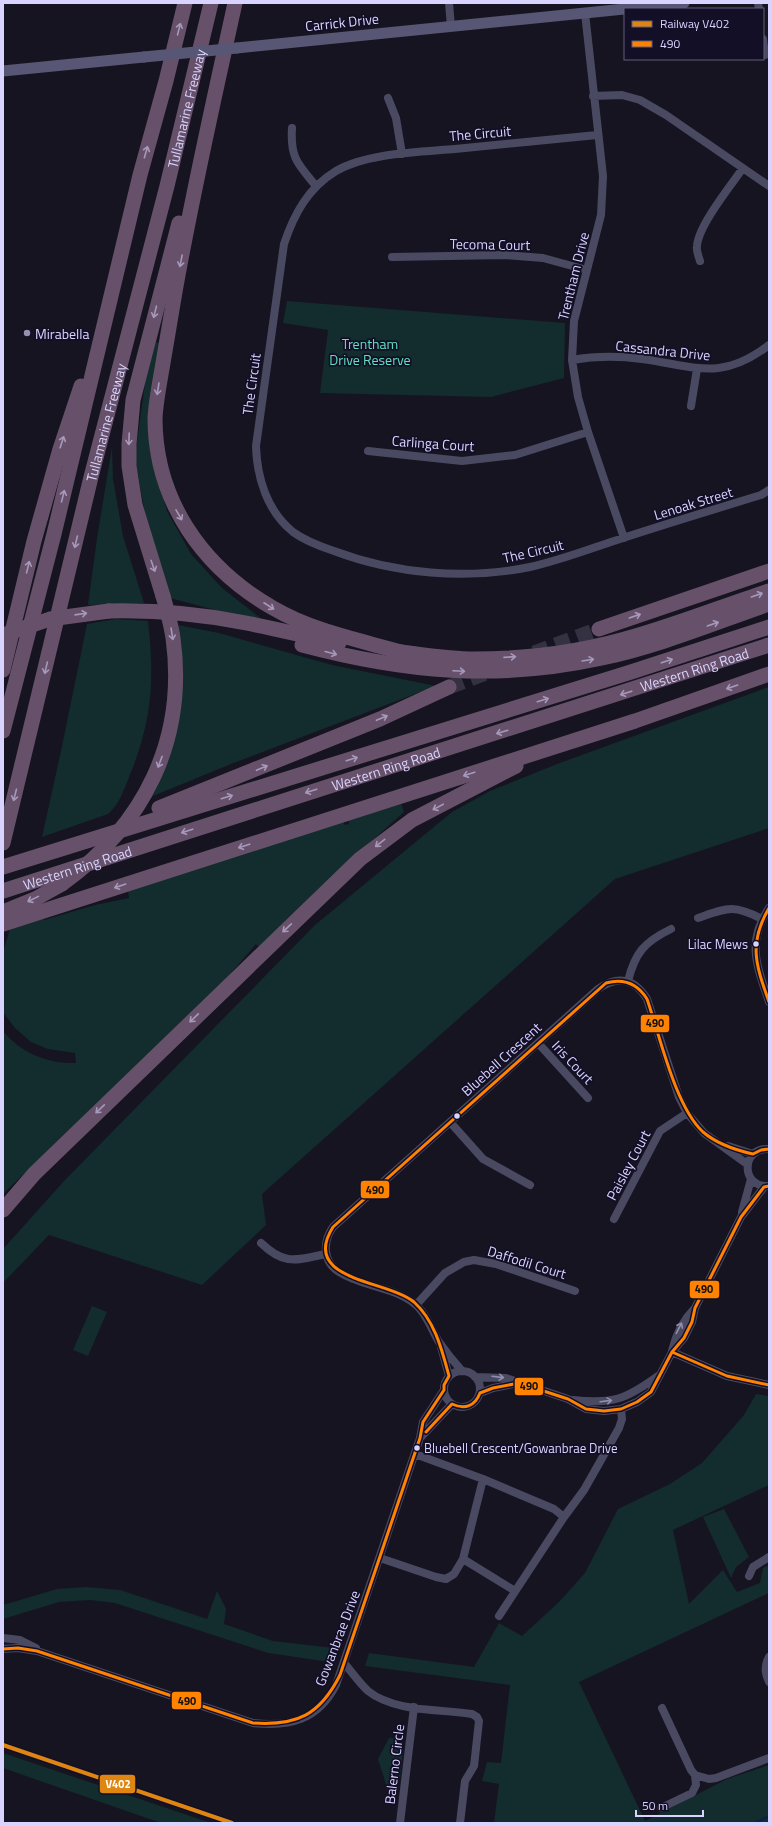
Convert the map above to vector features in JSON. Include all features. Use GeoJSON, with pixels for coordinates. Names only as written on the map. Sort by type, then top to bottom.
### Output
{"type":"FeatureCollection","features":[{"type":"Feature","properties":{"kind":"highway","name":"Tullamarine Freeway"},"geometry":{"type":"LineString","coordinates":[[3,731],[54,534],[140,175],[185,3]]}},
{"type":"Feature","properties":{"kind":"highway","name":"Tullamarine Freeway"},"geometry":{"type":"LineString","coordinates":[[3,843],[91,477],[167,186],[211,3]]}},
{"type":"Feature","properties":{"kind":"highway"},"geometry":{"type":"LineString","coordinates":[[235,3],[180,263],[157,399],[156,438],[163,475],[175,508],[193,538],[213,563],[238,585],[274,609],[307,624],[402,652]]}},
{"type":"Feature","properties":{"kind":"highway"},"geometry":{"type":"LineString","coordinates":[[3,912],[35,899],[62,884],[91,861],[109,843],[126,824],[148,791],[164,752],[168,737],[175,688],[174,648],[170,623],[163,596],[135,505],[129,466],[128,444],[133,400],[162,283],[217,85]]}},
{"type":"Feature","properties":{"kind":"highway"},"geometry":{"type":"LineString","coordinates":[[3,670],[43,510],[60,449],[84,376],[140,175]]}},
{"type":"Feature","properties":{"kind":"highway"},"geometry":{"type":"LineString","coordinates":[[599,629],[769,571]]}},
{"type":"Feature","properties":{"kind":"highway"},"geometry":{"type":"LineString","coordinates":[[3,635],[50,619],[109,611],[151,611],[245,622],[366,648],[437,657],[474,659],[514,657],[594,646],[639,635],[769,591]]}},
{"type":"Feature","properties":{"kind":"highway"},"geometry":{"type":"LineString","coordinates":[[199,616],[370,662],[404,667],[475,672],[516,670],[601,658],[647,646],[769,604]]}},
{"type":"Feature","properties":{"kind":"highway","name":"Western Ring Road"},"geometry":{"type":"LineString","coordinates":[[3,866],[624,675],[769,627]]}},
{"type":"Feature","properties":{"kind":"highway","name":"Western Ring Road"},"geometry":{"type":"LineString","coordinates":[[3,891],[769,645]]}},
{"type":"Feature","properties":{"kind":"highway"},"geometry":{"type":"LineString","coordinates":[[3,719],[19,667]]}},
{"type":"Feature","properties":{"kind":"highway"},"geometry":{"type":"LineString","coordinates":[[3,924],[587,736],[769,674]]}},
{"type":"Feature","properties":{"kind":"highway"},"geometry":{"type":"LineString","coordinates":[[56,849],[380,719],[449,687]]}},
{"type":"Feature","properties":{"kind":"highway"},"geometry":{"type":"LineString","coordinates":[[3,1210],[39,1168],[360,859],[412,820],[528,760],[587,736]]}},
{"type":"Feature","properties":{"kind":"street"},"geometry":{"type":"LineString","coordinates":[[449,3],[451,26]]}},
{"type":"Feature","properties":{"kind":"street","name":"Carrick Drive"},"geometry":{"type":"LineString","coordinates":[[634,8],[684,3]]}},
{"type":"Feature","properties":{"kind":"street","name":"Carrick Drive"},"geometry":{"type":"LineString","coordinates":[[3,71],[624,9]]}},
{"type":"Feature","properties":{"kind":"street","name":"Trentham Drive"},"geometry":{"type":"LineString","coordinates":[[585,13],[597,135],[603,176],[601,215],[574,321],[572,360],[578,397],[588,432],[624,538]]}},
{"type":"Feature","properties":{"kind":"street"},"geometry":{"type":"LineString","coordinates":[[764,46],[765,55]]}},
{"type":"Feature","properties":{"kind":"street"},"geometry":{"type":"LineString","coordinates":[[593,96],[622,95],[640,100],[666,115],[769,186]]}},
{"type":"Feature","properties":{"kind":"street"},"geometry":{"type":"LineString","coordinates":[[388,98],[396,118],[402,154]]}},
{"type":"Feature","properties":{"kind":"street"},"geometry":{"type":"LineString","coordinates":[[292,128],[291,145],[294,155],[300,167],[316,186]]}},
{"type":"Feature","properties":{"kind":"street","name":"The Circuit"},"geometry":{"type":"LineString","coordinates":[[597,135],[402,154],[355,162],[336,171],[316,186],[292,220],[284,244],[256,446],[256,463],[261,484],[267,499],[278,516],[292,531],[309,542],[351,558],[402,569],[434,572],[501,572],[531,567],[624,538]]}},
{"type":"Feature","properties":{"kind":"street"},"geometry":{"type":"LineString","coordinates":[[700,261],[696,246],[700,235],[708,220],[743,168]]}},
{"type":"Feature","properties":{"kind":"street","name":"Tecoma Court"},"geometry":{"type":"LineString","coordinates":[[392,257],[505,255],[543,258],[587,270]]}},
{"type":"Feature","properties":{"kind":"street","name":"Cassandra Drive"},"geometry":{"type":"LineString","coordinates":[[572,360],[604,357],[641,359],[697,369],[712,370],[733,366],[753,357],[769,345]]}},
{"type":"Feature","properties":{"kind":"street"},"geometry":{"type":"LineString","coordinates":[[691,406],[697,369]]}},
{"type":"Feature","properties":{"kind":"street","name":"Carlinga Court"},"geometry":{"type":"LineString","coordinates":[[368,451],[462,461],[515,455],[588,432]]}},
{"type":"Feature","properties":{"kind":"street","name":"Lenoak Street"},"geometry":{"type":"LineString","coordinates":[[624,538],[761,495],[769,490]]}},
{"type":"Feature","properties":{"kind":"street"},"geometry":{"type":"LineString","coordinates":[[698,918],[732,908],[739,909],[762,919]]}},
{"type":"Feature","properties":{"kind":"street"},"geometry":{"type":"LineString","coordinates":[[769,908],[762,919],[757,933],[755,951],[769,1002]]}},
{"type":"Feature","properties":{"kind":"street"},"geometry":{"type":"LineString","coordinates":[[671,929],[650,941],[638,952],[632,963],[628,981],[636,985],[647,998],[679,1097],[687,1112],[704,1133],[748,1164]]}},
{"type":"Feature","properties":{"kind":"street","name":"Bluebell Crescent"},"geometry":{"type":"LineString","coordinates":[[326,1254],[325,1244],[328,1234],[333,1227],[606,983],[615,980],[628,981]]}},
{"type":"Feature","properties":{"kind":"street","name":"Iris Court"},"geometry":{"type":"LineString","coordinates":[[538,1043],[588,1098]]}},
{"type":"Feature","properties":{"kind":"street","name":"Paisley Court"},"geometry":{"type":"LineString","coordinates":[[614,1219],[660,1131],[687,1112]]}},
{"type":"Feature","properties":{"kind":"street"},"geometry":{"type":"LineString","coordinates":[[450,1122],[482,1159],[530,1185]]}},
{"type":"Feature","properties":{"kind":"street"},"geometry":{"type":"LineString","coordinates":[[719,1143],[753,1154]]}},
{"type":"Feature","properties":{"kind":"street"},"geometry":{"type":"LineString","coordinates":[[767,1187],[759,1186],[751,1179],[748,1172],[748,1164],[753,1154],[761,1150],[769,1149]]}},
{"type":"Feature","properties":{"kind":"street"},"geometry":{"type":"LineString","coordinates":[[475,1376],[480,1387],[479,1398],[471,1405],[461,1408],[452,1404],[448,1400],[444,1390],[446,1380],[449,1376],[462,1371],[475,1376],[506,1378],[568,1399],[586,1409],[604,1411],[621,1409],[637,1402],[651,1392],[672,1352],[684,1338],[692,1322],[695,1308],[741,1217],[751,1179]]}},
{"type":"Feature","properties":{"kind":"street"},"geometry":{"type":"LineString","coordinates":[[741,1217],[767,1187]]}},
{"type":"Feature","properties":{"kind":"street"},"geometry":{"type":"LineString","coordinates":[[261,1243],[271,1253],[285,1259],[299,1259],[326,1254],[331,1265],[339,1272],[403,1296],[416,1305],[428,1320],[440,1342],[462,1371]]}},
{"type":"Feature","properties":{"kind":"street","name":"Daffodil Court"},"geometry":{"type":"LineString","coordinates":[[416,1305],[445,1273],[464,1262],[474,1260],[496,1264],[575,1291]]}},
{"type":"Feature","properties":{"kind":"street"},"geometry":{"type":"LineString","coordinates":[[440,1342],[449,1376]]}},
{"type":"Feature","properties":{"kind":"street"},"geometry":{"type":"LineString","coordinates":[[672,1352],[727,1376],[769,1385]]}},
{"type":"Feature","properties":{"kind":"street"},"geometry":{"type":"LineString","coordinates":[[568,1399],[607,1402],[620,1399],[631,1395],[660,1374]]}},
{"type":"Feature","properties":{"kind":"street"},"geometry":{"type":"LineString","coordinates":[[480,1393],[493,1388],[519,1383]]}},
{"type":"Feature","properties":{"kind":"street","name":"Gowanbrae Drive"},"geometry":{"type":"LineString","coordinates":[[3,1649],[27,1649],[46,1653],[253,1723],[270,1725],[289,1724],[316,1710],[325,1702],[334,1690],[415,1454],[423,1422],[444,1390]]}},
{"type":"Feature","properties":{"kind":"street","name":"Gowanbrae Drive"},"geometry":{"type":"LineString","coordinates":[[420,1438],[452,1404]]}},
{"type":"Feature","properties":{"kind":"street"},"geometry":{"type":"LineString","coordinates":[[499,1616],[564,1516],[584,1490],[619,1428],[622,1419],[621,1409]]}},
{"type":"Feature","properties":{"kind":"street"},"geometry":{"type":"LineString","coordinates":[[415,1454],[483,1479],[554,1509],[564,1516]]}},
{"type":"Feature","properties":{"kind":"street"},"geometry":{"type":"LineString","coordinates":[[380,1558],[436,1577],[446,1579],[454,1574],[463,1559],[483,1479]]}},
{"type":"Feature","properties":{"kind":"street"},"geometry":{"type":"LineString","coordinates":[[749,1576],[753,1567],[769,1557]]}},
{"type":"Feature","properties":{"kind":"street"},"geometry":{"type":"LineString","coordinates":[[463,1559],[515,1591]]}},
{"type":"Feature","properties":{"kind":"street","name":"Gowanbrae Drive"},"geometry":{"type":"LineString","coordinates":[[3,1638],[23,1641],[46,1653]]}},
{"type":"Feature","properties":{"kind":"street"},"geometry":{"type":"LineString","coordinates":[[769,1657],[765,1666],[766,1675],[769,1682]]}},
{"type":"Feature","properties":{"kind":"street","name":"Balerno Circle"},"geometry":{"type":"LineString","coordinates":[[344,1663],[364,1687],[373,1694],[392,1703],[472,1714],[478,1718],[474,1766],[466,1781],[460,1823]]}},
{"type":"Feature","properties":{"kind":"street","name":"Balerno Circle"},"geometry":{"type":"LineString","coordinates":[[400,1823],[414,1707]]}},
{"type":"Feature","properties":{"kind":"street"},"geometry":{"type":"LineString","coordinates":[[662,1708],[691,1770],[695,1775],[696,1785],[692,1793],[662,1808]]}},
{"type":"Feature","properties":{"kind":"street"},"geometry":{"type":"LineString","coordinates":[[695,1775],[709,1779],[716,1778],[769,1758]]}},
{"type":"Feature","properties":{"kind":"green space","name":"Trentham Drive Reserve"},"geometry":{"type":"Polygon","coordinates":[[[287,301],[565,323],[564,378],[491,397],[320,393],[328,330],[283,323],[287,301]]]}},
{"type":"Feature","properties":{"kind":"green space"},"geometry":{"type":"Polygon","coordinates":[[[156,342],[162,344],[151,398],[150,452],[167,511],[191,554],[222,588],[268,624],[170,598],[144,509],[135,457],[146,376],[156,342]]]}},
{"type":"Feature","properties":{"kind":"green space"},"geometry":{"type":"Polygon","coordinates":[[[112,447],[113,479],[123,536],[144,603],[88,605],[97,538],[112,447]]]}},
{"type":"Feature","properties":{"kind":"green space"},"geometry":{"type":"Polygon","coordinates":[[[116,619],[148,621],[151,663],[150,701],[143,738],[137,757],[121,797],[108,814],[42,837],[87,624],[116,619]]]}},
{"type":"Feature","properties":{"kind":"green space"},"geometry":{"type":"Polygon","coordinates":[[[178,625],[219,633],[332,665],[436,686],[231,764],[153,796],[162,774],[175,733],[182,692],[181,648],[178,625]]]}},
{"type":"Feature","properties":{"kind":"green space"},"geometry":{"type":"Polygon","coordinates":[[[769,687],[769,828],[615,879],[262,1194],[266,1225],[202,1285],[49,1235],[3,1283],[3,1249],[65,1180],[315,925],[452,812],[490,791],[557,764],[769,687]]]}},
{"type":"Feature","properties":{"kind":"green space"},"geometry":{"type":"Polygon","coordinates":[[[401,804],[404,812],[316,891],[260,948],[256,944],[225,980],[3,1194],[3,1031],[10,1039],[36,1056],[55,1062],[76,1063],[75,1053],[48,1049],[31,1042],[15,1028],[3,1012],[3,952],[10,929],[95,905],[129,898],[128,890],[343,822],[345,825],[349,824],[349,820],[401,804]]]}},
{"type":"Feature","properties":{"kind":"green space"},"geometry":{"type":"Polygon","coordinates":[[[92,1306],[107,1312],[88,1356],[73,1350],[92,1306]]]}},
{"type":"Feature","properties":{"kind":"green space"},"geometry":{"type":"Polygon","coordinates":[[[756,1394],[769,1396],[769,1485],[673,1530],[689,1604],[723,1570],[737,1592],[760,1583],[763,1568],[769,1565],[769,1593],[579,1682],[645,1821],[727,1779],[769,1765],[769,1823],[494,1823],[499,1784],[482,1781],[487,1762],[501,1763],[510,1685],[365,1666],[369,1653],[474,1667],[499,1623],[522,1636],[559,1602],[585,1573],[618,1509],[670,1484],[702,1463],[744,1415],[756,1394]]]}},
{"type":"Feature","properties":{"kind":"green space"},"geometry":{"type":"Polygon","coordinates":[[[724,1509],[749,1557],[736,1567],[731,1578],[703,1517],[724,1509]]]}},
{"type":"Feature","properties":{"kind":"green space"},"geometry":{"type":"Polygon","coordinates":[[[86,1587],[120,1590],[207,1619],[217,1591],[226,1609],[224,1624],[273,1641],[334,1648],[330,1662],[268,1653],[115,1603],[90,1600],[59,1602],[3,1619],[3,1605],[57,1589],[86,1587]]]}},
{"type":"Feature","properties":{"kind":"green space"},"geometry":{"type":"Polygon","coordinates":[[[389,1738],[396,1739],[395,1749],[403,1751],[400,1778],[392,1777],[389,1794],[378,1759],[389,1738]]]}},
{"type":"Feature","properties":{"kind":"green space"},"geometry":{"type":"Polygon","coordinates":[[[3,1753],[211,1823],[161,1823],[3,1768],[3,1753]]]}},
{"type":"Feature","properties":{"kind":"waterway"},"geometry":{"type":"LineString","coordinates":[[755,1823],[769,1816]]}},
{"type":"Feature","properties":{"kind":"tunnel"},"geometry":{"type":"LineString","coordinates":[[534,653],[599,629]]}},
{"type":"Feature","properties":{"kind":"tunnel"},"geometry":{"type":"LineString","coordinates":[[449,687],[491,671]]}},
{"type":"Feature","properties":{"kind":"rail line","name":"V402"},"geometry":{"type":"LineString","coordinates":[[3,1745],[232,1823]]}},
{"type":"Feature","properties":{"kind":"transit line","name":"490"},"geometry":{"type":"LineString","coordinates":[[769,908],[762,921],[756,944],[758,965],[769,1002]]}},
{"type":"Feature","properties":{"kind":"transit line","name":"490"},"geometry":{"type":"LineString","coordinates":[[3,1649],[18,1648],[37,1651],[253,1723],[295,1720],[315,1709],[324,1700],[340,1675],[420,1438],[423,1422],[444,1390],[444,1385],[449,1376],[437,1336],[427,1318],[414,1302],[402,1295],[351,1276],[337,1269],[328,1258],[326,1245],[333,1227],[606,983],[619,981],[630,983],[639,989],[647,999],[676,1088],[693,1120],[703,1132],[720,1143],[753,1154],[761,1150],[769,1149]]}},
{"type":"Feature","properties":{"kind":"transit line","name":"490"},"geometry":{"type":"LineString","coordinates":[[426,1432],[452,1404],[461,1407],[469,1406],[475,1401],[480,1393],[493,1388],[519,1383],[568,1399],[586,1409],[604,1411],[621,1409],[637,1402],[651,1392],[672,1352],[684,1338],[692,1322],[695,1308],[741,1217],[764,1187],[769,1186]]}},
{"type":"Feature","properties":{"kind":"transit line","name":"490"},"geometry":{"type":"LineString","coordinates":[[672,1352],[727,1376],[769,1385]]}},
{"type":"Feature","properties":{"kind":"place","name":"Mirabella"},"geometry":{"type":"Point","coordinates":[27,333]}},
{"type":"Feature","properties":{"kind":"place","name":"Lilac Mews"},"geometry":{"type":"Point","coordinates":[756,944]}},
{"type":"Feature","properties":{"kind":"place","name":"Bluebell Crescent/Gowanbrae Drive"},"geometry":{"type":"Point","coordinates":[417,1448]}}]}
